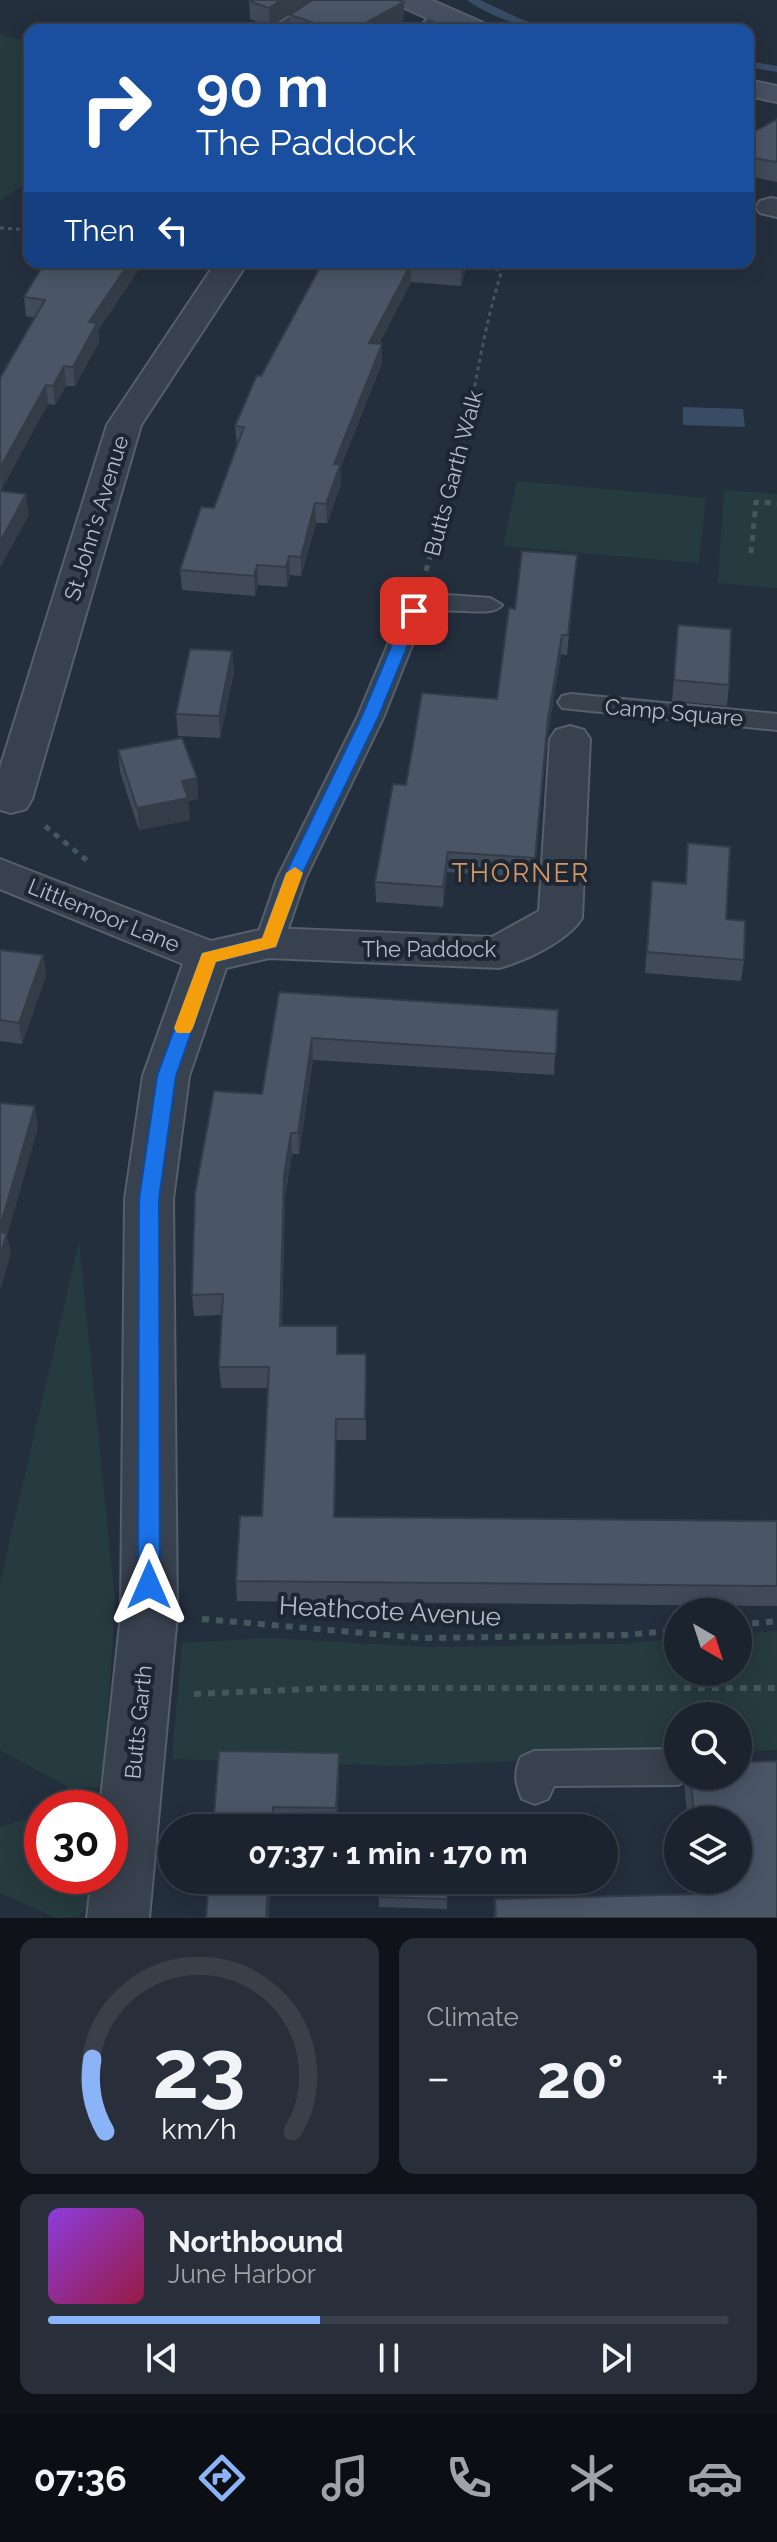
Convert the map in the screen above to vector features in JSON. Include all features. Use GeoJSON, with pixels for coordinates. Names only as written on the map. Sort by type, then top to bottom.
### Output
{"type":"FeatureCollection","features":[{"type":"Feature","properties":{"kind":"street"},"geometry":{"type":"LineString","coordinates":[[409,0],[438,24]]}},
{"type":"Feature","properties":{"kind":"street"},"geometry":{"type":"LineString","coordinates":[[754,89],[777,94]]}},
{"type":"Feature","properties":{"kind":"street","name":"St John's Avenue"},"geometry":{"type":"LineString","coordinates":[[11,799],[124,425],[228,268]]}},
{"type":"Feature","properties":{"kind":"street","name":"The Paddock"},"geometry":{"type":"LineString","coordinates":[[208,957],[269,943],[499,953],[560,918],[570,721]]}},
{"type":"Feature","properties":{"kind":"street","name":"Littlemoor Lane"},"geometry":{"type":"LineString","coordinates":[[0,873],[208,957]]}},
{"type":"Feature","properties":{"kind":"street","name":"Butts Garth"},"geometry":{"type":"LineString","coordinates":[[118,1918],[149,1615],[149,1199],[166,1076],[208,957]]}},
{"type":"Feature","properties":{"kind":"lane"},"geometry":{"type":"LineString","coordinates":[[288,24],[327,0]]}},
{"type":"Feature","properties":{"kind":"lane"},"geometry":{"type":"LineString","coordinates":[[269,943],[291,879],[370,718],[414,611],[433,601],[490,605]]}},
{"type":"Feature","properties":{"kind":"lane","name":"Camp Square"},"geometry":{"type":"LineString","coordinates":[[570,721],[777,722]]}},
{"type":"Feature","properties":{"kind":"lane"},"geometry":{"type":"LineString","coordinates":[[535,1786],[534,1769],[664,1767]]}},
{"type":"Feature","properties":{"kind":"path"},"geometry":{"type":"LineString","coordinates":[[0,228],[24,230]]}},
{"type":"Feature","properties":{"kind":"path"},"geometry":{"type":"LineString","coordinates":[[478,268],[502,270]]}},
{"type":"Feature","properties":{"kind":"path","name":"Butts Garth Walk"},"geometry":{"type":"LineString","coordinates":[[414,611],[471,417],[502,270]]}},
{"type":"Feature","properties":{"kind":"path"},"geometry":{"type":"LineString","coordinates":[[751,553],[756,502],[777,503]]}},
{"type":"Feature","properties":{"kind":"path","name":"Heathcote Avenue"},"geometry":{"type":"LineString","coordinates":[[149,1615],[422,1638],[626,1635],[664,1631]]}},
{"type":"Feature","properties":{"kind":"path"},"geometry":{"type":"LineString","coordinates":[[752,1624],[777,1621]]}},
{"type":"Feature","properties":{"kind":"path"},"geometry":{"type":"LineString","coordinates":[[141,1697],[333,1688],[777,1688]]}},
{"type":"Feature","properties":{"kind":"green space"},"geometry":{"type":"Polygon","coordinates":[[[0,34],[24,41],[24,184],[0,201],[0,34]]]}},
{"type":"Feature","properties":{"kind":"green space"},"geometry":{"type":"Polygon","coordinates":[[[517,481],[706,498],[699,563],[503,546],[517,481]]]}},
{"type":"Feature","properties":{"kind":"green space"},"geometry":{"type":"Polygon","coordinates":[[[724,490],[777,494],[777,588],[718,583],[724,490]]]}},
{"type":"Feature","properties":{"kind":"green space"},"geometry":{"type":"Polygon","coordinates":[[[79,1241],[115,1601],[103,1787],[70,1788],[0,1750],[0,1582],[79,1241]]]}},
{"type":"Feature","properties":{"kind":"green space"},"geometry":{"type":"Polygon","coordinates":[[[777,1631],[777,1750],[752,1751],[752,1702],[664,1702],[664,1755],[398,1766],[172,1759],[182,1643],[267,1638],[430,1647],[621,1644],[664,1640],[664,1686],[752,1686],[752,1633],[777,1631]]]}},
{"type":"Feature","properties":{"kind":"green space"},"geometry":{"type":"Polygon","coordinates":[[[24,1820],[24,1894],[90,1894],[87,1907],[78,1917],[57,1918],[0,1893],[0,1827],[24,1820]]]}},
{"type":"Feature","properties":{"kind":"water"},"geometry":{"type":"Polygon","coordinates":[[[683,407],[743,409],[745,427],[683,425],[683,407]]]}},
{"type":"Feature","properties":{"kind":"building"},"geometry":{"type":"Polygon","coordinates":[[[251,0],[281,0],[269,8],[251,0]]]}},
{"type":"Feature","properties":{"kind":"building"},"geometry":{"type":"Polygon","coordinates":[[[312,0],[404,2],[364,24],[317,24],[290,15],[312,0]]]}},
{"type":"Feature","properties":{"kind":"building"},"geometry":{"type":"Polygon","coordinates":[[[777,119],[777,162],[754,158],[754,132],[777,119]]]}},
{"type":"Feature","properties":{"kind":"building"},"geometry":{"type":"Polygon","coordinates":[[[41,268],[126,268],[89,322],[97,323],[73,367],[64,366],[53,386],[46,385],[0,468],[0,378],[45,300],[24,297],[41,268]]]}},
{"type":"Feature","properties":{"kind":"building"},"geometry":{"type":"Polygon","coordinates":[[[320,268],[409,268],[369,343],[382,344],[334,464],[340,465],[326,504],[315,503],[301,557],[289,556],[286,567],[257,565],[254,576],[180,570],[201,507],[214,508],[244,427],[235,426],[257,375],[261,376],[320,268]]]}},
{"type":"Feature","properties":{"kind":"building"},"geometry":{"type":"Polygon","coordinates":[[[0,491],[26,494],[0,542],[0,491]]]}},
{"type":"Feature","properties":{"kind":"building"},"geometry":{"type":"Polygon","coordinates":[[[522,551],[577,555],[568,635],[562,635],[548,719],[535,858],[448,852],[443,887],[375,882],[393,784],[406,785],[422,693],[497,699],[509,608],[515,609],[522,551]]]}},
{"type":"Feature","properties":{"kind":"building"},"geometry":{"type":"Polygon","coordinates":[[[678,625],[731,629],[729,685],[674,680],[678,625]]]}},
{"type":"Feature","properties":{"kind":"building"},"geometry":{"type":"Polygon","coordinates":[[[190,649],[232,651],[219,716],[176,714],[190,649]]]}},
{"type":"Feature","properties":{"kind":"building"},"geometry":{"type":"Polygon","coordinates":[[[182,738],[197,778],[182,781],[188,798],[137,808],[118,750],[182,738]]]}},
{"type":"Feature","properties":{"kind":"building"},"geometry":{"type":"Polygon","coordinates":[[[688,843],[730,847],[726,919],[745,921],[744,960],[647,952],[652,881],[686,884],[688,843]]]}},
{"type":"Feature","properties":{"kind":"building"},"geometry":{"type":"Polygon","coordinates":[[[0,950],[43,955],[19,1023],[0,1020],[0,950]]]}},
{"type":"Feature","properties":{"kind":"building"},"geometry":{"type":"Polygon","coordinates":[[[279,992],[558,1010],[556,1054],[312,1038],[298,1133],[291,1133],[284,1175],[280,1326],[337,1326],[337,1354],[366,1354],[365,1419],[336,1419],[334,1517],[777,1521],[777,1586],[236,1581],[240,1516],[262,1516],[269,1367],[219,1367],[223,1294],[192,1295],[195,1193],[214,1091],[262,1094],[279,992]]]}},
{"type":"Feature","properties":{"kind":"building"},"geometry":{"type":"Polygon","coordinates":[[[0,1103],[35,1106],[0,1227],[0,1103]]]}},
{"type":"Feature","properties":{"kind":"building"},"geometry":{"type":"Polygon","coordinates":[[[0,1232],[7,1233],[0,1256],[0,1232]]]}},
{"type":"Feature","properties":{"kind":"building"},"geometry":{"type":"Polygon","coordinates":[[[219,1751],[339,1753],[336,1808],[273,1807],[273,1814],[214,1814],[219,1751]]]}},
{"type":"Feature","properties":{"kind":"building"},"geometry":{"type":"Polygon","coordinates":[[[777,1761],[777,1918],[496,1918],[495,1899],[752,1894],[752,1806],[693,1806],[692,1790],[752,1790],[752,1762],[777,1761]]]}},
{"type":"Feature","properties":{"kind":"building"},"geometry":{"type":"Polygon","coordinates":[[[208,1894],[267,1894],[266,1918],[206,1918],[208,1894]]]}},
{"type":"Feature","properties":{"kind":"building"},"geometry":{"type":"Polygon","coordinates":[[[379,1894],[447,1894],[447,1899],[379,1897],[379,1894]]]}},
{"type":"Feature","properties":{"kind":"waterway"},"geometry":{"type":"LineString","coordinates":[[472,0],[528,24]]}},
{"type":"Feature","properties":{"kind":"waterway"},"geometry":{"type":"LineString","coordinates":[[754,65],[777,69]]}},
{"type":"Feature","properties":{"kind":"slow traffic"},"geometry":{"type":"LineString","coordinates":[[184,1028],[208,957],[269,943],[295,873]]}},
{"type":"Feature","properties":{"kind":"district","name":"THORNER"},"geometry":{"type":"Point","coordinates":[521,873]}},
{"type":"Feature","properties":{"kind":"route"},"geometry":{"type":"LineString","coordinates":[[149,1585],[149,1199],[166,1076],[208,957],[269,943],[291,879],[370,718],[414,611]]}}]}
